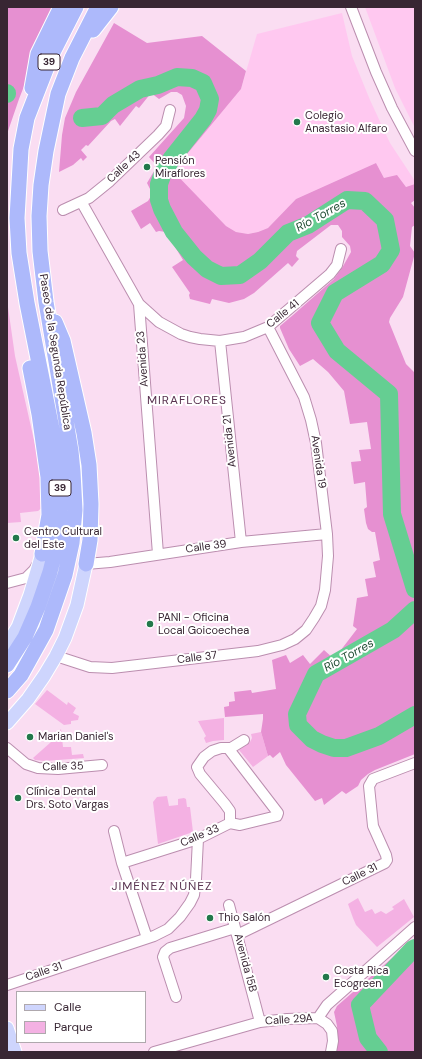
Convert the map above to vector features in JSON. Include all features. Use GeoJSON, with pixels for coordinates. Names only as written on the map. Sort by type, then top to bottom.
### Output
{"type":"FeatureCollection","features":[{"type":"Feature","properties":{"kind":"highway"},"geometry":{"type":"LineString","coordinates":[[27,118],[38,54],[61,7]]}},
{"type":"Feature","properties":{"kind":"highway","name":"Paseo de la Segunda República"},"geometry":{"type":"LineString","coordinates":[[7,665],[25,637],[38,607],[50,572],[57,544],[61,497],[59,464],[54,434],[27,303],[19,252],[17,218],[21,157],[27,118],[52,54],[76,7]]}},
{"type":"Feature","properties":{"kind":"highway","name":"Paseo de la Segunda República"},"geometry":{"type":"LineString","coordinates":[[7,691],[21,675],[46,630],[66,575],[72,543],[75,510],[71,451],[46,302],[40,251],[39,216],[41,185],[58,94],[72,58],[98,7]]}},
{"type":"Feature","properties":{"kind":"highway"},"geometry":{"type":"LineString","coordinates":[[72,58],[111,7]]}},
{"type":"Feature","properties":{"kind":"highway"},"geometry":{"type":"LineString","coordinates":[[46,302],[63,341],[84,434],[89,465],[91,504],[90,540],[86,564]]}},
{"type":"Feature","properties":{"kind":"highway"},"geometry":{"type":"LineString","coordinates":[[27,303],[24,337],[39,414],[48,477],[49,515],[42,554]]}},
{"type":"Feature","properties":{"kind":"main road"},"geometry":{"type":"LineString","coordinates":[[7,645],[18,627],[30,595],[42,554]]}},
{"type":"Feature","properties":{"kind":"main road"},"geometry":{"type":"LineString","coordinates":[[7,723],[44,676],[65,638],[76,606],[86,564]]}},
{"type":"Feature","properties":{"kind":"main road"},"geometry":{"type":"LineString","coordinates":[[8,1038],[8,1052]]}},
{"type":"Feature","properties":{"kind":"main road"},"geometry":{"type":"LineString","coordinates":[[8,1038],[15,1052]]}},
{"type":"Feature","properties":{"kind":"street"},"geometry":{"type":"LineString","coordinates":[[351,7],[376,72],[392,108],[415,151]]}},
{"type":"Feature","properties":{"kind":"street","name":"Calle 43"},"geometry":{"type":"LineString","coordinates":[[63,210],[92,196],[110,180],[166,126],[170,110]]}},
{"type":"Feature","properties":{"kind":"street","name":"Avenida 23"},"geometry":{"type":"LineString","coordinates":[[82,202],[139,304],[158,554]]}},
{"type":"Feature","properties":{"kind":"street","name":"Calle 41"},"geometry":{"type":"LineString","coordinates":[[139,304],[159,322],[181,334],[200,339],[220,340],[244,337],[268,327],[334,270],[339,260],[341,249]]}},
{"type":"Feature","properties":{"kind":"street","name":"Avenida 19"},"geometry":{"type":"LineString","coordinates":[[268,327],[304,397],[316,443],[327,534],[327,575],[321,606]]}},
{"type":"Feature","properties":{"kind":"street","name":"Avenida 21"},"geometry":{"type":"LineString","coordinates":[[220,340],[241,542]]}},
{"type":"Feature","properties":{"kind":"street","name":"Calle 39"},"geometry":{"type":"LineString","coordinates":[[86,564],[110,562],[241,542],[327,534]]}},
{"type":"Feature","properties":{"kind":"street"},"geometry":{"type":"LineString","coordinates":[[7,583],[26,578],[34,570],[42,554]]}},
{"type":"Feature","properties":{"kind":"street","name":"Calle 37"},"geometry":{"type":"LineString","coordinates":[[56,656],[90,667],[112,668],[258,651],[282,645],[295,639],[306,630],[321,606]]}},
{"type":"Feature","properties":{"kind":"street"},"geometry":{"type":"LineString","coordinates":[[230,823],[230,810],[200,774],[197,767],[204,757],[212,751],[221,748],[233,747],[244,740]]}},
{"type":"Feature","properties":{"kind":"street","name":"Calle 35"},"geometry":{"type":"LineString","coordinates":[[7,748],[26,764],[38,768],[58,769],[102,765]]}},
{"type":"Feature","properties":{"kind":"street","name":"Calle 33"},"geometry":{"type":"LineString","coordinates":[[122,863],[198,839],[230,823],[240,825],[277,816],[278,813],[228,748]]}},
{"type":"Feature","properties":{"kind":"street","name":"Calle 31"},"geometry":{"type":"LineString","coordinates":[[236,931],[385,863],[386,855],[373,826],[369,786],[373,780],[415,763]]}},
{"type":"Feature","properties":{"kind":"street"},"geometry":{"type":"LineString","coordinates":[[114,831],[122,863],[147,938]]}},
{"type":"Feature","properties":{"kind":"street","name":"Calle 31"},"geometry":{"type":"LineString","coordinates":[[7,985],[162,933],[168,929],[180,917],[194,895],[198,839]]}},
{"type":"Feature","properties":{"kind":"street","name":"Avenida 15B"},"geometry":{"type":"LineString","coordinates":[[229,905],[260,1022]]}},
{"type":"Feature","properties":{"kind":"street","name":"Calle 29A"},"geometry":{"type":"LineString","coordinates":[[154,1052],[260,1022],[318,1018],[328,1005],[415,927]]}},
{"type":"Feature","properties":{"kind":"street"},"geometry":{"type":"LineString","coordinates":[[176,997],[163,957],[165,952],[170,948],[236,931]]}},
{"type":"Feature","properties":{"kind":"street"},"geometry":{"type":"LineString","coordinates":[[162,933],[168,950]]}},
{"type":"Feature","properties":{"kind":"street"},"geometry":{"type":"LineString","coordinates":[[318,1018],[327,1024],[332,1031],[332,1052]]}},
{"type":"Feature","properties":{"kind":"shaded area"},"geometry":{"type":"Polygon","coordinates":[[[7,7],[55,7],[7,134],[7,7]]]}},
{"type":"Feature","properties":{"kind":"shaded area"},"geometry":{"type":"Polygon","coordinates":[[[365,7],[415,7],[415,128],[395,88],[365,7]]]}},
{"type":"Feature","properties":{"kind":"shaded area","name":"Colegio Anastasio Alfaro"},"geometry":{"type":"Polygon","coordinates":[[[342,13],[352,56],[370,100],[390,143],[415,181],[415,184],[407,187],[384,178],[376,163],[296,199],[268,228],[248,234],[236,232],[226,226],[173,171],[241,89],[257,34],[342,13]]]}},
{"type":"Feature","properties":{"kind":"shaded area"},"geometry":{"type":"Polygon","coordinates":[[[114,23],[147,43],[202,36],[246,71],[241,89],[173,171],[226,226],[236,232],[248,234],[268,228],[296,199],[376,163],[384,178],[397,175],[406,187],[415,184],[415,200],[411,203],[415,208],[415,225],[412,227],[410,246],[415,253],[403,297],[389,322],[406,364],[415,373],[415,754],[375,770],[361,780],[358,786],[346,794],[342,791],[324,805],[322,798],[315,801],[286,765],[280,752],[273,758],[270,755],[268,756],[261,732],[263,714],[225,717],[224,707],[229,706],[229,702],[235,701],[234,692],[251,690],[252,693],[276,689],[272,660],[286,655],[290,663],[303,655],[310,664],[324,650],[334,659],[357,629],[353,626],[357,598],[368,596],[365,579],[376,577],[373,562],[380,560],[375,532],[368,529],[366,523],[364,509],[367,507],[365,482],[354,484],[351,462],[361,461],[359,450],[371,449],[367,422],[350,424],[344,391],[328,372],[313,359],[300,366],[289,349],[280,328],[280,326],[334,279],[351,252],[350,246],[342,237],[342,231],[338,225],[331,225],[297,251],[296,256],[299,259],[292,267],[288,263],[254,293],[244,299],[229,303],[212,299],[210,304],[190,299],[190,293],[172,267],[183,260],[166,232],[156,232],[150,223],[141,229],[131,211],[148,201],[151,196],[147,183],[157,166],[149,157],[184,118],[186,106],[182,95],[177,92],[171,92],[159,99],[151,93],[139,108],[136,106],[120,126],[115,119],[111,121],[88,146],[86,145],[81,150],[87,157],[83,161],[81,158],[73,165],[59,172],[65,118],[76,92],[114,23]]]}},
{"type":"Feature","properties":{"kind":"shaded area"},"geometry":{"type":"Polygon","coordinates":[[[415,938],[415,1052],[336,1052],[338,1041],[334,1012],[337,1006],[415,938]]]}},
{"type":"Feature","properties":{"kind":"green space"},"geometry":{"type":"Polygon","coordinates":[[[7,300],[15,356],[38,458],[44,506],[38,511],[20,513],[21,522],[7,523],[7,300]]]}},
{"type":"Feature","properties":{"kind":"green space"},"geometry":{"type":"Polygon","coordinates":[[[47,690],[67,705],[68,702],[76,708],[73,713],[79,716],[78,720],[71,721],[71,724],[64,725],[35,704],[47,690]]]}},
{"type":"Feature","properties":{"kind":"green space"},"geometry":{"type":"Polygon","coordinates":[[[224,718],[224,740],[206,743],[204,738],[206,736],[198,721],[224,718]]]}},
{"type":"Feature","properties":{"kind":"green space"},"geometry":{"type":"Polygon","coordinates":[[[61,729],[63,747],[71,747],[72,755],[83,754],[84,758],[45,761],[35,760],[33,758],[51,742],[61,729]]]}},
{"type":"Feature","properties":{"kind":"green space"},"geometry":{"type":"Polygon","coordinates":[[[261,732],[268,756],[253,767],[239,750],[250,742],[252,738],[251,734],[261,732]]]}},
{"type":"Feature","properties":{"kind":"green space"},"geometry":{"type":"Polygon","coordinates":[[[167,796],[169,806],[178,805],[178,799],[186,799],[187,807],[190,807],[193,832],[158,844],[153,802],[157,797],[167,796]]]}},
{"type":"Feature","properties":{"kind":"green space"},"geometry":{"type":"Polygon","coordinates":[[[358,898],[365,912],[372,909],[375,914],[381,911],[386,914],[394,909],[392,907],[404,899],[414,917],[377,947],[356,925],[353,918],[348,904],[358,898]]]}},
{"type":"Feature","properties":{"kind":"waterway","name":"Río Torres"},"geometry":{"type":"LineString","coordinates":[[82,118],[102,116],[113,105],[140,89],[158,85],[177,77],[192,78],[203,83],[210,99],[208,110],[203,119],[172,158],[163,173],[159,184],[159,200],[174,232],[194,257],[207,269],[221,276],[240,275],[260,261],[288,233],[308,225],[347,200],[365,201],[385,220],[391,250],[382,264],[335,293],[320,323],[337,351],[389,394],[392,514],[415,589]]}},
{"type":"Feature","properties":{"kind":"waterway","name":"Río Torres"},"geometry":{"type":"LineString","coordinates":[[415,610],[393,630],[316,674],[297,714],[298,725],[312,739],[334,748],[346,748],[379,736],[415,715]]}},
{"type":"Feature","properties":{"kind":"waterway","name":"Río Torres"},"geometry":{"type":"LineString","coordinates":[[379,1052],[368,1038],[360,1005],[415,948]]}},
{"type":"Feature","properties":{"kind":"place","name":"Colegio Anastasio Alfaro"},"geometry":{"type":"Point","coordinates":[297,122]}},
{"type":"Feature","properties":{"kind":"place","name":"Pensión Miraflores"},"geometry":{"type":"Point","coordinates":[147,167]}},
{"type":"Feature","properties":{"kind":"place","name":"Centro Cultural del Este"},"geometry":{"type":"Point","coordinates":[16,538]}},
{"type":"Feature","properties":{"kind":"place","name":"PANI - Oficina Local Goicoechea"},"geometry":{"type":"Point","coordinates":[150,624]}},
{"type":"Feature","properties":{"kind":"place","name":"Marian Daniel's"},"geometry":{"type":"Point","coordinates":[30,737]}},
{"type":"Feature","properties":{"kind":"place","name":"Clínica Dental Drs. Soto Vargas"},"geometry":{"type":"Point","coordinates":[18,798]}},
{"type":"Feature","properties":{"kind":"place","name":"Thio Salón"},"geometry":{"type":"Point","coordinates":[210,918]}},
{"type":"Feature","properties":{"kind":"place","name":"Costa Rica Ecogreen"},"geometry":{"type":"Point","coordinates":[326,977]}},
{"type":"Feature","properties":{"kind":"district","name":"MIRAFLORES"},"geometry":{"type":"Point","coordinates":[187,401]}},
{"type":"Feature","properties":{"kind":"district","name":"JIMÉNEZ NÚÑEZ"},"geometry":{"type":"Point","coordinates":[162,887]}}]}
